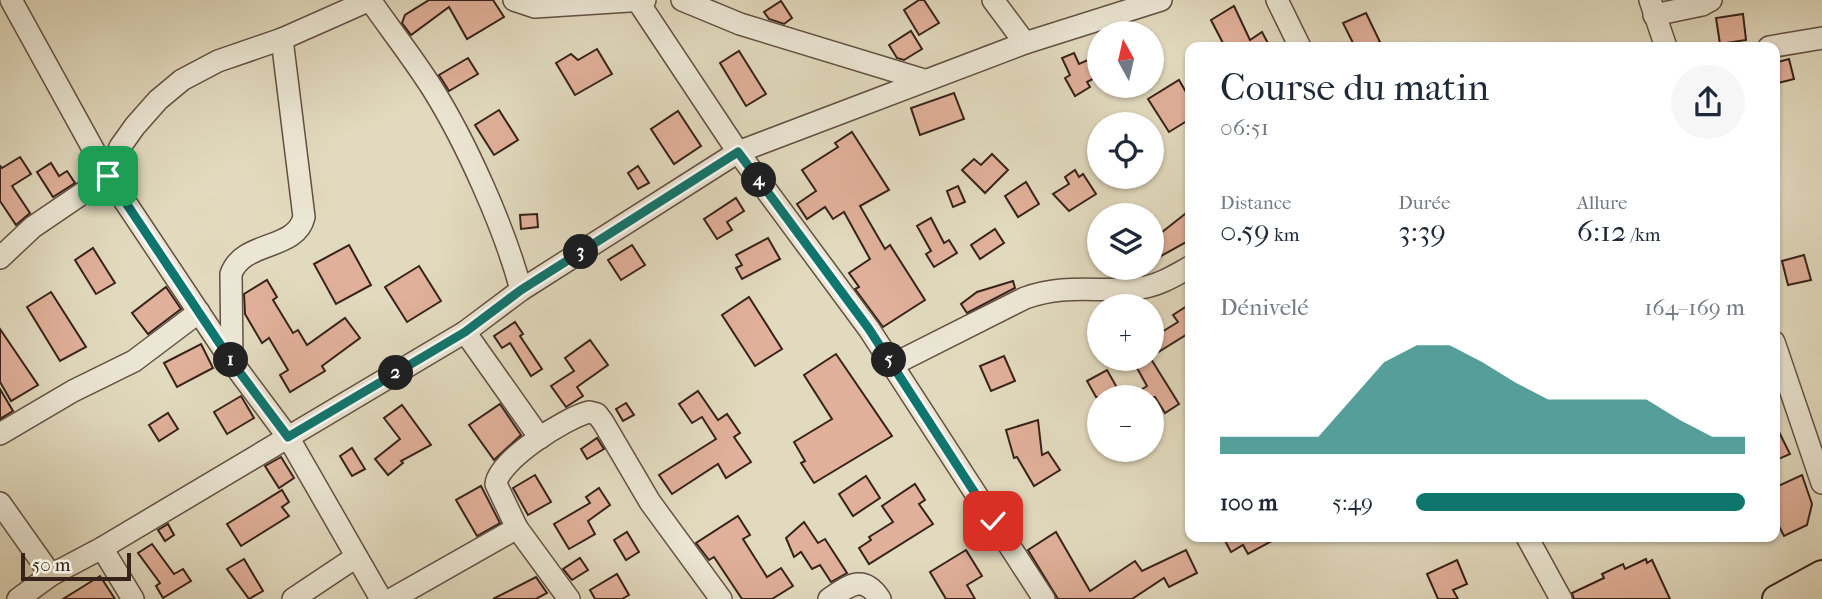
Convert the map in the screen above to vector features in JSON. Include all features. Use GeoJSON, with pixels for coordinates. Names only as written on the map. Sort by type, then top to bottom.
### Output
{"type":"FeatureCollection","features":[{"type":"Feature","properties":{"kind":"main road"},"geometry":{"type":"LineString","coordinates":[[1776,599],[1822,574]]}},
{"type":"Feature","properties":{"kind":"main road"},"geometry":{"type":"LineString","coordinates":[[1814,599],[1822,595]]}},
{"type":"Feature","properties":{"kind":"street"},"geometry":{"type":"LineString","coordinates":[[11,0],[108,176],[232,362],[288,437],[381,599]]}},
{"type":"Feature","properties":{"kind":"street"},"geometry":{"type":"LineString","coordinates":[[0,257],[33,228],[108,176],[120,147],[135,127],[158,100],[182,80],[218,61],[282,39],[370,0],[432,87],[453,123],[505,239],[521,290]]}},
{"type":"Feature","properties":{"kind":"street"},"geometry":{"type":"LineString","coordinates":[[514,0],[535,7],[640,0],[738,152],[892,365],[1044,599]]}},
{"type":"Feature","properties":{"kind":"street"},"geometry":{"type":"LineString","coordinates":[[682,0],[740,24],[924,80]]}},
{"type":"Feature","properties":{"kind":"street"},"geometry":{"type":"LineString","coordinates":[[993,0],[1025,43]]}},
{"type":"Feature","properties":{"kind":"street"},"geometry":{"type":"LineString","coordinates":[[18,599],[51,575],[102,548],[465,332],[521,290],[738,152],[1025,43],[1161,0]]}},
{"type":"Feature","properties":{"kind":"street"},"geometry":{"type":"LineString","coordinates":[[1277,0],[1298,42]]}},
{"type":"Feature","properties":{"kind":"street"},"geometry":{"type":"LineString","coordinates":[[1664,42],[1652,7],[1702,5],[1711,0]]}},
{"type":"Feature","properties":{"kind":"street"},"geometry":{"type":"LineString","coordinates":[[1780,45],[1822,38]]}},
{"type":"Feature","properties":{"kind":"street"},"geometry":{"type":"LineString","coordinates":[[232,362],[231,274],[235,263],[244,255],[295,234],[302,226],[304,217],[282,39]]}},
{"type":"Feature","properties":{"kind":"street"},"geometry":{"type":"LineString","coordinates":[[892,365],[1025,298],[1047,290],[1139,289],[1155,285],[1185,270]]}},
{"type":"Feature","properties":{"kind":"street"},"geometry":{"type":"LineString","coordinates":[[0,434],[72,391],[134,361],[199,312]]}},
{"type":"Feature","properties":{"kind":"street"},"geometry":{"type":"LineString","coordinates":[[465,332],[540,438]]}},
{"type":"Feature","properties":{"kind":"street"},"geometry":{"type":"LineString","coordinates":[[1780,360],[1822,483]]}},
{"type":"Feature","properties":{"kind":"street"},"geometry":{"type":"LineString","coordinates":[[569,599],[517,528],[496,484],[497,476],[540,438],[580,414],[597,414],[650,502],[721,599]]}},
{"type":"Feature","properties":{"kind":"street"},"geometry":{"type":"LineString","coordinates":[[0,503],[51,575]]}},
{"type":"Feature","properties":{"kind":"street"},"geometry":{"type":"LineString","coordinates":[[392,599],[517,528]]}},
{"type":"Feature","properties":{"kind":"street"},"geometry":{"type":"LineString","coordinates":[[1530,542],[1561,599]]}},
{"type":"Feature","properties":{"kind":"street"},"geometry":{"type":"LineString","coordinates":[[102,548],[133,599]]}},
{"type":"Feature","properties":{"kind":"street"},"geometry":{"type":"LineString","coordinates":[[293,599],[356,557]]}},
{"type":"Feature","properties":{"kind":"street"},"geometry":{"type":"LineString","coordinates":[[829,599],[850,585],[862,584],[873,588],[880,599]]}},
{"type":"Feature","properties":{"kind":"building"},"geometry":{"type":"Polygon","coordinates":[[[429,0],[493,0],[504,17],[467,39],[449,7],[411,35],[402,23],[405,15],[429,0]]]}},
{"type":"Feature","properties":{"kind":"building"},"geometry":{"type":"Polygon","coordinates":[[[919,0],[924,0],[939,23],[919,35],[904,10],[919,0]]]}},
{"type":"Feature","properties":{"kind":"building"},"geometry":{"type":"Polygon","coordinates":[[[781,1],[792,18],[784,24],[769,19],[764,12],[781,1]]]}},
{"type":"Feature","properties":{"kind":"building"},"geometry":{"type":"Polygon","coordinates":[[[1234,6],[1250,40],[1262,32],[1267,42],[1222,42],[1211,20],[1234,6]]]}},
{"type":"Feature","properties":{"kind":"building"},"geometry":{"type":"Polygon","coordinates":[[[1366,13],[1380,42],[1352,42],[1343,23],[1366,13]]]}},
{"type":"Feature","properties":{"kind":"building"},"geometry":{"type":"Polygon","coordinates":[[[1743,14],[1746,40],[1720,42],[1716,18],[1743,14]]]}},
{"type":"Feature","properties":{"kind":"building"},"geometry":{"type":"Polygon","coordinates":[[[911,31],[922,49],[904,60],[897,58],[889,45],[911,31]]]}},
{"type":"Feature","properties":{"kind":"building"},"geometry":{"type":"Polygon","coordinates":[[[597,49],[612,74],[575,95],[556,63],[571,54],[578,60],[597,49]]]}},
{"type":"Feature","properties":{"kind":"building"},"geometry":{"type":"Polygon","coordinates":[[[739,51],[766,94],[746,106],[720,63],[739,51]]]}},
{"type":"Feature","properties":{"kind":"building"},"geometry":{"type":"Polygon","coordinates":[[[1074,53],[1079,64],[1087,60],[1087,89],[1075,96],[1065,78],[1070,75],[1062,58],[1074,53]]]}},
{"type":"Feature","properties":{"kind":"building"},"geometry":{"type":"Polygon","coordinates":[[[468,58],[478,74],[449,91],[439,75],[468,58]]]}},
{"type":"Feature","properties":{"kind":"building"},"geometry":{"type":"Polygon","coordinates":[[[1789,59],[1794,79],[1780,82],[1780,61],[1789,59]]]}},
{"type":"Feature","properties":{"kind":"building"},"geometry":{"type":"Polygon","coordinates":[[[1179,80],[1185,90],[1185,122],[1169,132],[1164,124],[1164,112],[1156,112],[1148,99],[1164,98],[1164,89],[1179,80]]]}},
{"type":"Feature","properties":{"kind":"building"},"geometry":{"type":"Polygon","coordinates":[[[954,93],[964,119],[920,135],[911,108],[954,93]]]}},
{"type":"Feature","properties":{"kind":"building"},"geometry":{"type":"Polygon","coordinates":[[[499,110],[518,140],[494,155],[475,125],[499,110]]]}},
{"type":"Feature","properties":{"kind":"building"},"geometry":{"type":"Polygon","coordinates":[[[678,111],[701,146],[674,164],[651,129],[678,111]]]}},
{"type":"Feature","properties":{"kind":"building"},"geometry":{"type":"Polygon","coordinates":[[[852,132],[889,190],[860,206],[885,249],[890,245],[925,300],[883,327],[855,289],[859,287],[849,273],[870,259],[844,212],[833,219],[825,207],[807,219],[797,204],[816,191],[802,170],[838,147],[835,143],[852,132]]]}},
{"type":"Feature","properties":{"kind":"building"},"geometry":{"type":"Polygon","coordinates":[[[992,154],[1008,170],[985,193],[962,170],[974,159],[981,165],[992,154]]]}},
{"type":"Feature","properties":{"kind":"building"},"geometry":{"type":"Polygon","coordinates":[[[20,157],[31,174],[12,186],[30,213],[16,225],[0,201],[0,166],[2,168],[20,157]]]}},
{"type":"Feature","properties":{"kind":"building"},"geometry":{"type":"Polygon","coordinates":[[[51,163],[59,176],[67,171],[75,183],[53,197],[37,172],[51,163]]]}},
{"type":"Feature","properties":{"kind":"building"},"geometry":{"type":"Polygon","coordinates":[[[638,166],[649,183],[638,189],[628,173],[638,166]]]}},
{"type":"Feature","properties":{"kind":"building"},"geometry":{"type":"Polygon","coordinates":[[[1075,170],[1079,177],[1083,174],[1087,180],[1087,189],[1093,189],[1096,194],[1069,211],[1053,194],[1069,184],[1065,177],[1075,170]]]}},
{"type":"Feature","properties":{"kind":"building"},"geometry":{"type":"Polygon","coordinates":[[[1026,182],[1039,204],[1018,217],[1005,196],[1026,182]]]}},
{"type":"Feature","properties":{"kind":"building"},"geometry":{"type":"Polygon","coordinates":[[[958,186],[965,202],[953,207],[947,191],[958,186]]]}},
{"type":"Feature","properties":{"kind":"building"},"geometry":{"type":"Polygon","coordinates":[[[736,198],[744,211],[727,222],[732,230],[717,239],[704,219],[736,198]]]}},
{"type":"Feature","properties":{"kind":"building"},"geometry":{"type":"Polygon","coordinates":[[[537,214],[538,227],[521,229],[520,215],[537,214]]]}},
{"type":"Feature","properties":{"kind":"building"},"geometry":{"type":"Polygon","coordinates":[[[1185,214],[1185,243],[1164,254],[1164,231],[1185,214]]]}},
{"type":"Feature","properties":{"kind":"building"},"geometry":{"type":"Polygon","coordinates":[[[931,218],[944,243],[949,240],[957,253],[934,267],[926,254],[931,251],[917,226],[931,218]]]}},
{"type":"Feature","properties":{"kind":"building"},"geometry":{"type":"Polygon","coordinates":[[[995,229],[1004,243],[980,259],[971,245],[995,229]]]}},
{"type":"Feature","properties":{"kind":"building"},"geometry":{"type":"Polygon","coordinates":[[[768,238],[780,259],[742,279],[736,268],[742,265],[736,255],[768,238]]]}},
{"type":"Feature","properties":{"kind":"building"},"geometry":{"type":"Polygon","coordinates":[[[349,245],[371,285],[336,304],[314,264],[349,245]]]}},
{"type":"Feature","properties":{"kind":"building"},"geometry":{"type":"Polygon","coordinates":[[[632,245],[645,265],[621,280],[608,260],[632,245]]]}},
{"type":"Feature","properties":{"kind":"building"},"geometry":{"type":"Polygon","coordinates":[[[93,248],[115,283],[96,294],[75,260],[93,248]]]}},
{"type":"Feature","properties":{"kind":"building"},"geometry":{"type":"Polygon","coordinates":[[[1804,255],[1811,280],[1788,285],[1782,261],[1804,255]]]}},
{"type":"Feature","properties":{"kind":"building"},"geometry":{"type":"Polygon","coordinates":[[[419,266],[441,301],[407,322],[385,287],[419,266]]]}},
{"type":"Feature","properties":{"kind":"building"},"geometry":{"type":"Polygon","coordinates":[[[267,280],[277,297],[273,300],[293,333],[298,330],[307,345],[345,318],[360,338],[322,366],[325,371],[290,392],[280,375],[288,370],[269,338],[262,343],[245,314],[244,294],[267,280]]]}},
{"type":"Feature","properties":{"kind":"building"},"geometry":{"type":"Polygon","coordinates":[[[1013,281],[1015,288],[967,313],[961,304],[977,292],[1013,281]]]}},
{"type":"Feature","properties":{"kind":"building"},"geometry":{"type":"Polygon","coordinates":[[[166,287],[181,309],[148,334],[132,313],[166,287]]]}},
{"type":"Feature","properties":{"kind":"building"},"geometry":{"type":"Polygon","coordinates":[[[51,292],[86,347],[60,361],[27,307],[51,292]]]}},
{"type":"Feature","properties":{"kind":"building"},"geometry":{"type":"Polygon","coordinates":[[[749,297],[782,349],[755,366],[722,315],[749,297]]]}},
{"type":"Feature","properties":{"kind":"building"},"geometry":{"type":"Polygon","coordinates":[[[1185,307],[1185,336],[1164,349],[1164,331],[1178,322],[1173,315],[1185,307]]]}},
{"type":"Feature","properties":{"kind":"building"},"geometry":{"type":"Polygon","coordinates":[[[515,322],[523,334],[520,336],[542,369],[531,376],[510,343],[502,348],[494,336],[515,322]]]}},
{"type":"Feature","properties":{"kind":"building"},"geometry":{"type":"Polygon","coordinates":[[[0,329],[38,385],[11,401],[0,382],[0,329]]]}},
{"type":"Feature","properties":{"kind":"building"},"geometry":{"type":"Polygon","coordinates":[[[590,340],[608,365],[577,387],[583,396],[566,407],[551,386],[574,371],[565,358],[590,340]]]}},
{"type":"Feature","properties":{"kind":"building"},"geometry":{"type":"Polygon","coordinates":[[[201,344],[213,368],[177,387],[164,363],[201,344]]]}},
{"type":"Feature","properties":{"kind":"building"},"geometry":{"type":"Polygon","coordinates":[[[836,354],[892,436],[814,483],[801,463],[805,461],[794,442],[832,419],[804,375],[836,354]]]}},
{"type":"Feature","properties":{"kind":"building"},"geometry":{"type":"Polygon","coordinates":[[[1004,356],[1015,381],[991,391],[980,366],[1004,356]]]}},
{"type":"Feature","properties":{"kind":"building"},"geometry":{"type":"Polygon","coordinates":[[[1108,371],[1115,385],[1089,385],[1087,381],[1108,371]]]}},
{"type":"Feature","properties":{"kind":"building"},"geometry":{"type":"Polygon","coordinates":[[[1139,371],[1158,371],[1179,404],[1165,413],[1164,385],[1146,385],[1139,371]]]}},
{"type":"Feature","properties":{"kind":"building"},"geometry":{"type":"Polygon","coordinates":[[[0,389],[13,411],[0,419],[0,389]]]}},
{"type":"Feature","properties":{"kind":"building"},"geometry":{"type":"Polygon","coordinates":[[[698,391],[718,420],[727,414],[740,433],[734,437],[751,462],[726,478],[718,464],[672,494],[659,475],[716,439],[702,417],[692,423],[679,404],[698,391]]]}},
{"type":"Feature","properties":{"kind":"building"},"geometry":{"type":"Polygon","coordinates":[[[241,396],[254,418],[227,434],[214,412],[241,396]]]}},
{"type":"Feature","properties":{"kind":"building"},"geometry":{"type":"Polygon","coordinates":[[[626,403],[634,415],[623,421],[616,409],[626,403]]]}},
{"type":"Feature","properties":{"kind":"building"},"geometry":{"type":"Polygon","coordinates":[[[500,404],[521,435],[494,460],[469,425],[500,404]]]}},
{"type":"Feature","properties":{"kind":"building"},"geometry":{"type":"Polygon","coordinates":[[[402,405],[431,445],[401,461],[403,463],[388,475],[375,459],[400,439],[384,418],[402,405]]]}},
{"type":"Feature","properties":{"kind":"building"},"geometry":{"type":"Polygon","coordinates":[[[168,413],[178,429],[159,441],[149,425],[168,413]]]}},
{"type":"Feature","properties":{"kind":"building"},"geometry":{"type":"Polygon","coordinates":[[[1038,420],[1042,455],[1048,452],[1060,470],[1034,486],[1017,457],[1014,458],[1006,430],[1038,420]]]}},
{"type":"Feature","properties":{"kind":"building"},"geometry":{"type":"Polygon","coordinates":[[[1780,434],[1790,454],[1780,458],[1780,434]]]}},
{"type":"Feature","properties":{"kind":"building"},"geometry":{"type":"Polygon","coordinates":[[[597,438],[604,449],[587,459],[581,449],[597,438]]]}},
{"type":"Feature","properties":{"kind":"building"},"geometry":{"type":"Polygon","coordinates":[[[352,448],[365,469],[352,476],[340,456],[352,448]]]}},
{"type":"Feature","properties":{"kind":"building"},"geometry":{"type":"Polygon","coordinates":[[[281,457],[294,478],[279,488],[265,466],[281,457]]]}},
{"type":"Feature","properties":{"kind":"building"},"geometry":{"type":"Polygon","coordinates":[[[535,475],[551,502],[528,515],[513,488],[535,475]]]}},
{"type":"Feature","properties":{"kind":"building"},"geometry":{"type":"Polygon","coordinates":[[[1802,475],[1812,504],[1807,525],[1784,536],[1780,528],[1780,485],[1802,475]]]}},
{"type":"Feature","properties":{"kind":"building"},"geometry":{"type":"Polygon","coordinates":[[[866,476],[880,498],[853,516],[839,494],[866,476]]]}},
{"type":"Feature","properties":{"kind":"building"},"geometry":{"type":"Polygon","coordinates":[[[915,484],[925,500],[919,504],[933,524],[869,564],[859,548],[871,540],[869,537],[893,522],[882,506],[915,484]]]}},
{"type":"Feature","properties":{"kind":"building"},"geometry":{"type":"Polygon","coordinates":[[[481,486],[500,523],[477,536],[456,500],[481,486]]]}},
{"type":"Feature","properties":{"kind":"building"},"geometry":{"type":"Polygon","coordinates":[[[599,488],[610,505],[588,521],[595,534],[569,549],[554,524],[590,503],[586,497],[599,488]]]}},
{"type":"Feature","properties":{"kind":"building"},"geometry":{"type":"Polygon","coordinates":[[[282,490],[289,502],[282,507],[289,516],[241,546],[227,524],[282,490]]]}},
{"type":"Feature","properties":{"kind":"building"},"geometry":{"type":"Polygon","coordinates":[[[738,516],[750,535],[743,539],[767,577],[781,568],[793,586],[772,599],[742,599],[714,557],[709,560],[696,543],[738,516]]]}},
{"type":"Feature","properties":{"kind":"building"},"geometry":{"type":"Polygon","coordinates":[[[804,522],[818,543],[825,539],[847,573],[831,582],[820,565],[812,569],[801,552],[794,557],[786,538],[804,522]]]}},
{"type":"Feature","properties":{"kind":"building"},"geometry":{"type":"Polygon","coordinates":[[[168,524],[174,535],[165,541],[158,530],[168,524]]]}},
{"type":"Feature","properties":{"kind":"building"},"geometry":{"type":"Polygon","coordinates":[[[627,532],[639,552],[626,560],[614,540],[627,532]]]}},
{"type":"Feature","properties":{"kind":"building"},"geometry":{"type":"Polygon","coordinates":[[[1056,532],[1090,591],[1135,561],[1142,571],[1186,550],[1197,573],[1169,587],[1164,578],[1132,599],[1058,599],[1028,550],[1056,532]]]}},
{"type":"Feature","properties":{"kind":"building"},"geometry":{"type":"Polygon","coordinates":[[[1226,542],[1270,542],[1248,554],[1243,545],[1231,552],[1226,542]]]}},
{"type":"Feature","properties":{"kind":"building"},"geometry":{"type":"Polygon","coordinates":[[[152,544],[174,574],[183,569],[191,581],[163,598],[156,586],[160,583],[138,553],[152,544]]]}},
{"type":"Feature","properties":{"kind":"building"},"geometry":{"type":"Polygon","coordinates":[[[966,550],[982,576],[967,585],[975,599],[946,599],[930,572],[966,550]]]}},
{"type":"Feature","properties":{"kind":"building"},"geometry":{"type":"Polygon","coordinates":[[[580,558],[588,570],[572,580],[563,569],[580,558]]]}},
{"type":"Feature","properties":{"kind":"building"},"geometry":{"type":"Polygon","coordinates":[[[244,559],[263,591],[249,599],[227,569],[244,559]]]}},
{"type":"Feature","properties":{"kind":"building"},"geometry":{"type":"Polygon","coordinates":[[[1646,559],[1647,563],[1652,560],[1670,599],[1574,599],[1572,593],[1604,578],[1602,574],[1623,564],[1625,569],[1646,559]]]}},
{"type":"Feature","properties":{"kind":"building"},"geometry":{"type":"Polygon","coordinates":[[[1457,560],[1467,584],[1453,590],[1458,599],[1438,599],[1427,574],[1457,560]]]}},
{"type":"Feature","properties":{"kind":"building"},"geometry":{"type":"Polygon","coordinates":[[[617,574],[629,595],[622,599],[595,599],[590,590],[617,574]]]}},
{"type":"Feature","properties":{"kind":"building"},"geometry":{"type":"Polygon","coordinates":[[[100,576],[115,599],[63,599],[100,576]]]}},
{"type":"Feature","properties":{"kind":"building"},"geometry":{"type":"Polygon","coordinates":[[[536,577],[547,593],[536,599],[493,599],[536,577]]]}},
{"type":"Feature","properties":{"kind":"route"},"geometry":{"type":"LineString","coordinates":[[108,176],[232,362],[288,437],[465,332],[521,290],[738,152],[869,329],[993,521]]}}]}
